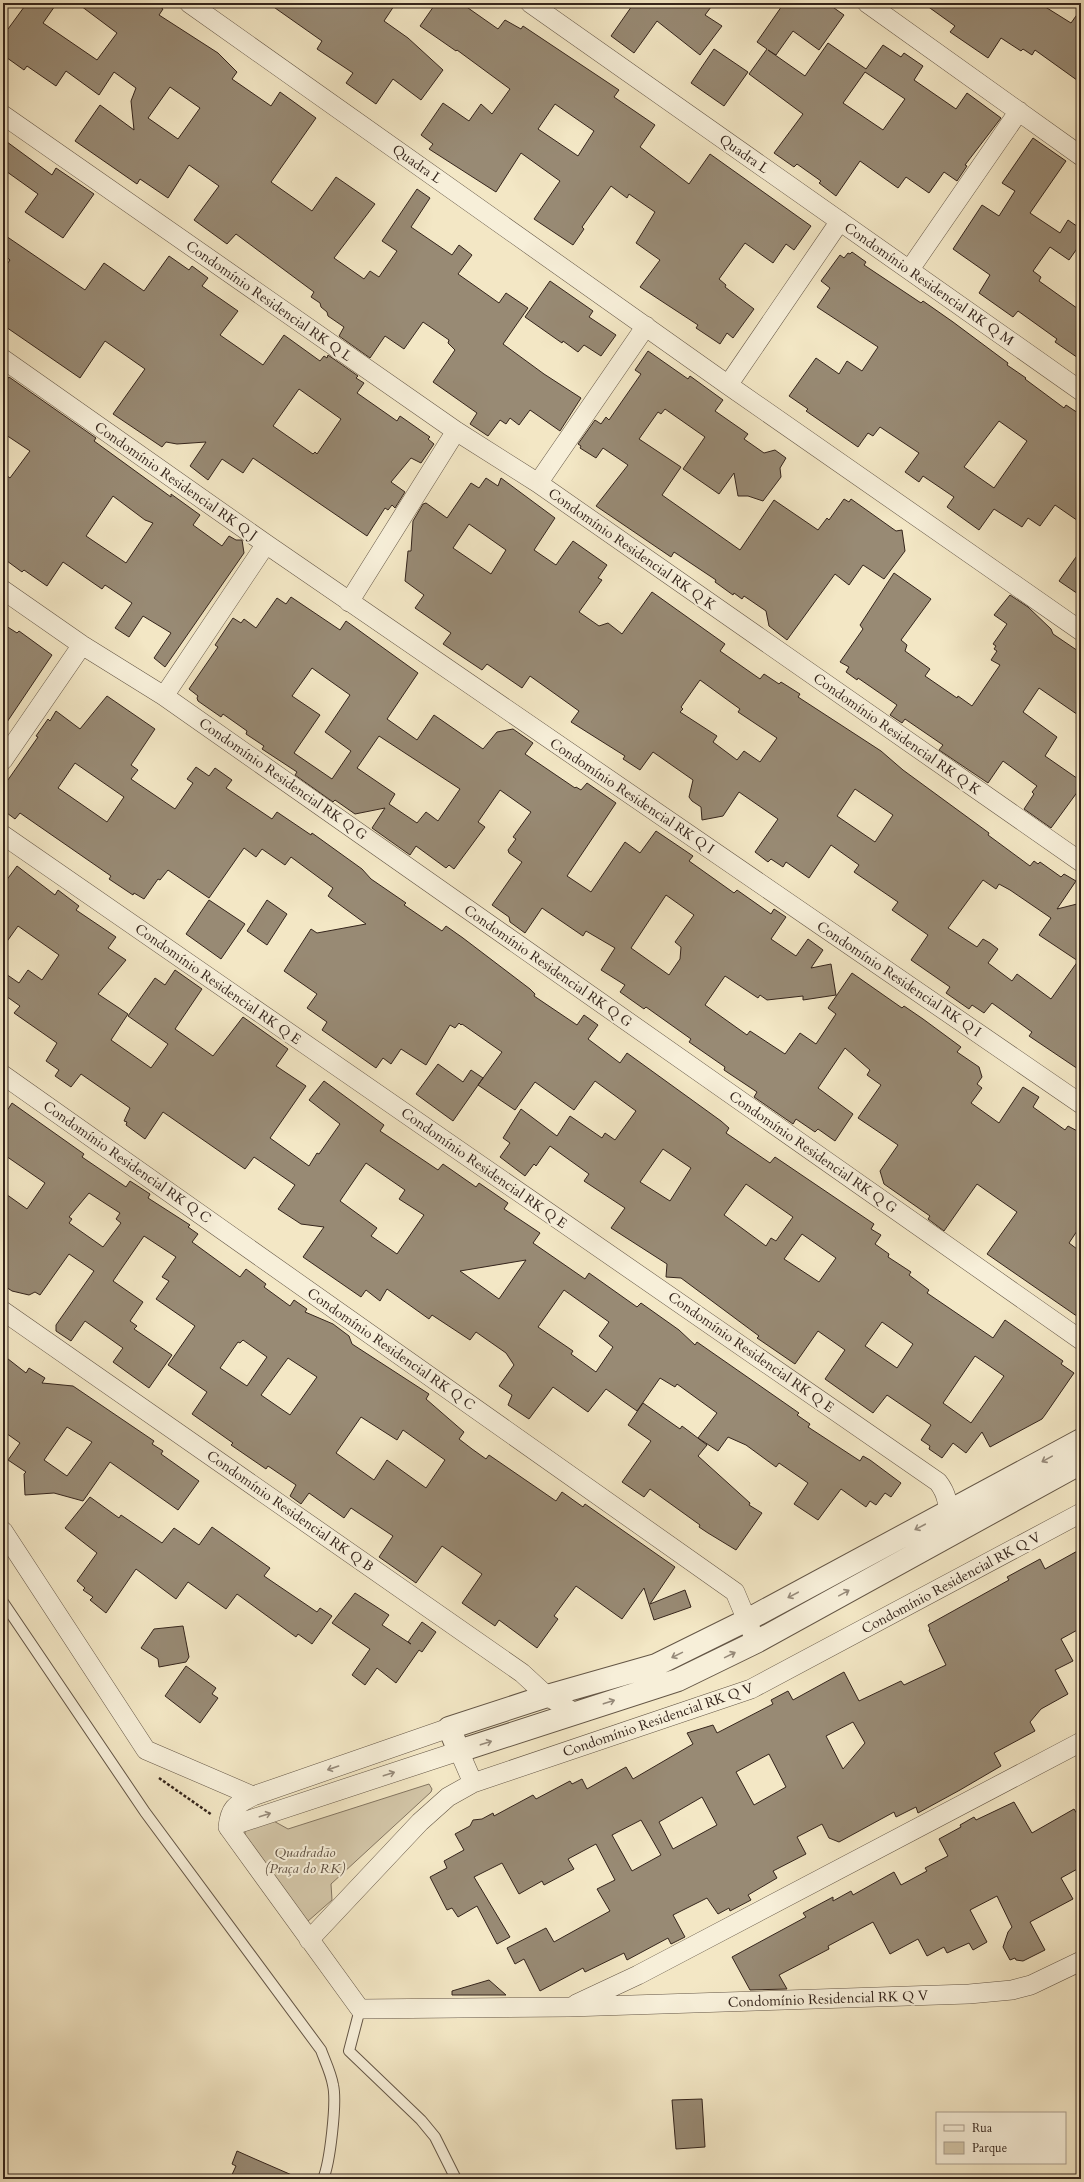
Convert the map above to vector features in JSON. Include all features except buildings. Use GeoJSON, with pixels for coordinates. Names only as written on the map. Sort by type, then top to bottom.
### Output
{"type":"FeatureCollection","features":[{"type":"Feature","properties":{"kind":"street","name":"Quadra L"},"geometry":{"type":"LineString","coordinates":[[189,3],[646,326]]}},
{"type":"Feature","properties":{"kind":"street","name":"Quadra L"},"geometry":{"type":"LineString","coordinates":[[530,3],[840,222]]}},
{"type":"Feature","properties":{"kind":"street"},"geometry":{"type":"LineString","coordinates":[[868,3],[1081,156]]}},
{"type":"Feature","properties":{"kind":"street"},"geometry":{"type":"LineString","coordinates":[[910,269],[1019,111]]}},
{"type":"Feature","properties":{"kind":"street","name":"Condomínio Residencial RK Q L"},"geometry":{"type":"LineString","coordinates":[[3,115],[456,431],[538,483]]}},
{"type":"Feature","properties":{"kind":"street","name":"Condomínio Residencial RK Q M"},"geometry":{"type":"LineString","coordinates":[[728,385],[840,222],[910,269],[1081,391]]}},
{"type":"Feature","properties":{"kind":"street"},"geometry":{"type":"LineString","coordinates":[[646,326],[728,385],[1081,631]]}},
{"type":"Feature","properties":{"kind":"street","name":"Condomínio Residencial RK Q K"},"geometry":{"type":"LineString","coordinates":[[646,326],[538,483],[1081,862]]}},
{"type":"Feature","properties":{"kind":"street","name":"Condomínio Residencial RK Q J"},"geometry":{"type":"LineString","coordinates":[[3,359],[349,602]]}},
{"type":"Feature","properties":{"kind":"street"},"geometry":{"type":"LineString","coordinates":[[349,602],[456,431]]}},
{"type":"Feature","properties":{"kind":"street"},"geometry":{"type":"LineString","coordinates":[[164,696],[266,544]]}},
{"type":"Feature","properties":{"kind":"street","name":"Condomínio Residencial RK Q G"},"geometry":{"type":"LineString","coordinates":[[3,590],[82,645],[164,696],[1081,1340]]}},
{"type":"Feature","properties":{"kind":"street","name":"Condomínio Residencial RK Q I"},"geometry":{"type":"LineString","coordinates":[[349,602],[1081,1104]]}},
{"type":"Feature","properties":{"kind":"street"},"geometry":{"type":"LineString","coordinates":[[3,760],[82,645]]}},
{"type":"Feature","properties":{"kind":"street","name":"Condomínio Residencial RK Q E"},"geometry":{"type":"LineString","coordinates":[[3,835],[938,1482],[947,1496],[950,1536]]}},
{"type":"Feature","properties":{"kind":"street","name":"Condomínio Residencial RK Q C"},"geometry":{"type":"LineString","coordinates":[[3,1075],[735,1592],[756,1642]]}},
{"type":"Feature","properties":{"kind":"street","name":"Condomínio Residencial RK Q B"},"geometry":{"type":"LineString","coordinates":[[3,1311],[522,1673],[547,1696],[575,1713]]}},
{"type":"Feature","properties":{"kind":"street"},"geometry":{"type":"LineString","coordinates":[[360,2009],[228,1827],[230,1813],[236,1806],[253,1796],[449,1728],[547,1696],[656,1665],[747,1620],[1081,1440]]}},
{"type":"Feature","properties":{"kind":"street"},"geometry":{"type":"LineString","coordinates":[[228,1827],[678,1680],[756,1642],[1081,1463]]}},
{"type":"Feature","properties":{"kind":"street","name":"Condomínio Residencial RK Q V"},"geometry":{"type":"LineString","coordinates":[[309,1940],[420,1822],[448,1798],[474,1783],[751,1689],[1081,1513]]}},
{"type":"Feature","properties":{"kind":"street"},"geometry":{"type":"LineString","coordinates":[[3,1531],[146,1750],[253,1796]]}},
{"type":"Feature","properties":{"kind":"street"},"geometry":{"type":"LineString","coordinates":[[449,1728],[474,1783]]}},
{"type":"Feature","properties":{"kind":"street","name":"Condomínio Residencial RK Q V"},"geometry":{"type":"LineString","coordinates":[[569,2007],[638,1975],[1081,1742]]}},
{"type":"Feature","properties":{"kind":"street","name":"Condomínio Residencial RK Q V"},"geometry":{"type":"LineString","coordinates":[[360,2009],[569,2007],[970,1994],[1012,1990],[1031,1985],[1081,1961]]}},
{"type":"Feature","properties":{"kind":"lane"},"geometry":{"type":"LineString","coordinates":[[3,1602],[145,1812],[321,2050],[334,2086],[332,2134],[326,2171],[323,2179]]}},
{"type":"Feature","properties":{"kind":"lane"},"geometry":{"type":"LineString","coordinates":[[360,2009],[349,2051],[421,2120],[435,2137],[456,2179]]}},
{"type":"Feature","properties":{"kind":"green space","name":"Quadradão (Praça do RK)"},"geometry":{"type":"Polygon","coordinates":[[[429,1784],[432,1789],[431,1792],[331,1884],[332,1900],[307,1922],[245,1838],[245,1829],[270,1819],[288,1829],[429,1784]]]}}]}
